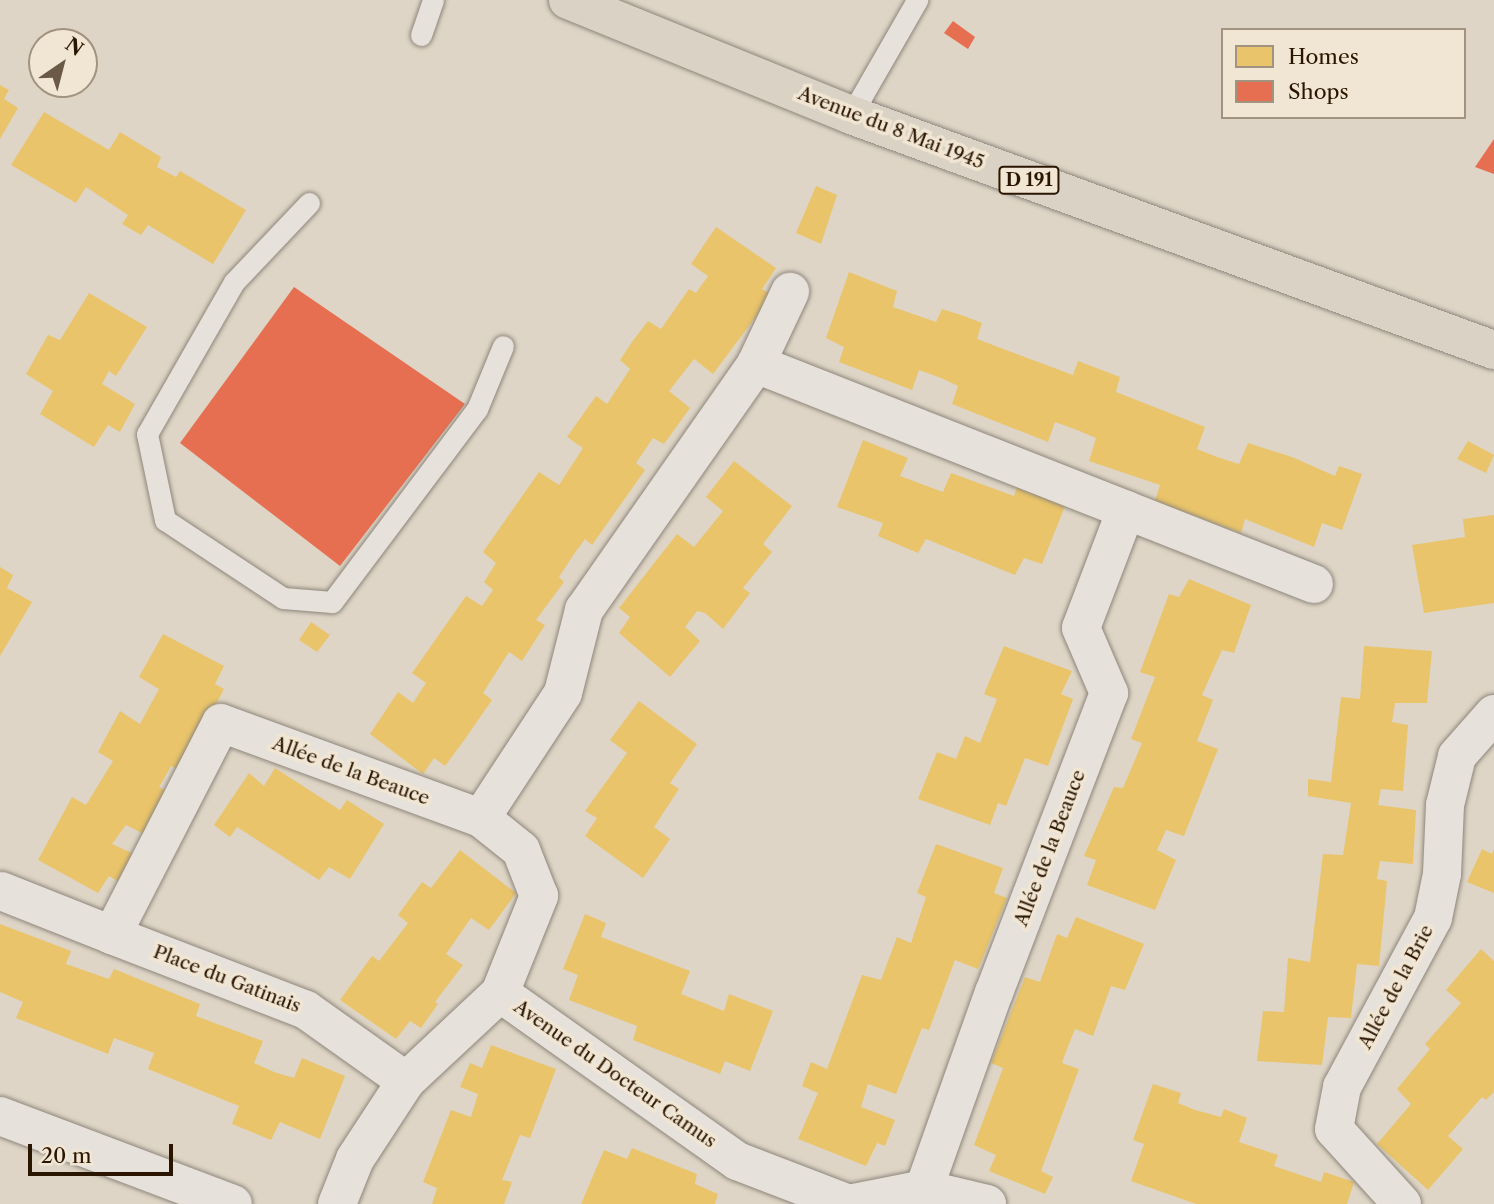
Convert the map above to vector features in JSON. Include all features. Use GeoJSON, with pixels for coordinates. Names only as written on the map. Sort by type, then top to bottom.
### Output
{"type":"FeatureCollection","features":[{"type":"Feature","properties":{"kind":"main road","name":"Avenue du 8 Mai 1945"},"geometry":{"type":"LineString","coordinates":[[568,0],[851,115],[1494,350]]}},
{"type":"Feature","properties":{"kind":"street"},"geometry":{"type":"LineString","coordinates":[[481,818],[563,693],[584,610],[756,364],[790,292]]}},
{"type":"Feature","properties":{"kind":"street"},"geometry":{"type":"LineString","coordinates":[[756,364],[1314,584]]}},
{"type":"Feature","properties":{"kind":"street","name":"Allée de la Beauce"},"geometry":{"type":"LineString","coordinates":[[924,1189],[995,992],[1109,693],[1081,628],[1126,510]]}},
{"type":"Feature","properties":{"kind":"street","name":"Allée de la Brie"},"geometry":{"type":"LineString","coordinates":[[1402,1204],[1334,1129],[1342,1087],[1433,918],[1442,874],[1445,805],[1457,756],[1494,714]]}},
{"type":"Feature","properties":{"kind":"street","name":"Allée de la Beauce"},"geometry":{"type":"LineString","coordinates":[[112,934],[220,723],[481,818],[521,850],[538,896],[500,993]]}},
{"type":"Feature","properties":{"kind":"street","name":"Place du Gatinais"},"geometry":{"type":"LineString","coordinates":[[1,891],[306,1010],[407,1081]]}},
{"type":"Feature","properties":{"kind":"street","name":"Avenue du Docteur Camus"},"geometry":{"type":"LineString","coordinates":[[337,1204],[355,1160],[407,1081],[500,993],[737,1161],[849,1204],[924,1189],[987,1204]]}},
{"type":"Feature","properties":{"kind":"street"},"geometry":{"type":"LineString","coordinates":[[0,1116],[233,1204]]}},
{"type":"Feature","properties":{"kind":"lane"},"geometry":{"type":"LineString","coordinates":[[421,35],[433,0]]}},
{"type":"Feature","properties":{"kind":"lane"},"geometry":{"type":"LineString","coordinates":[[851,115],[917,0]]}},
{"type":"Feature","properties":{"kind":"lane"},"geometry":{"type":"LineString","coordinates":[[309,202],[234,282],[147,434],[165,520],[283,598],[332,603],[477,409],[503,346]]}},
{"type":"Feature","properties":{"kind":"building: Homes"},"geometry":{"type":"Polygon","coordinates":[[[0,85],[9,90],[4,99],[18,108],[0,139],[0,85]]]}},
{"type":"Feature","properties":{"kind":"building: Homes"},"geometry":{"type":"Polygon","coordinates":[[[44,112],[109,150],[120,132],[161,157],[157,167],[176,177],[180,171],[246,210],[213,264],[148,225],[141,235],[122,224],[128,215],[86,187],[76,203],[11,165],[44,112]]]}},
{"type":"Feature","properties":{"kind":"building: Homes"},"geometry":{"type":"Polygon","coordinates":[[[816,186],[837,195],[821,244],[796,233],[816,186]]]}},
{"type":"Feature","properties":{"kind":"building: Homes"},"geometry":{"type":"Polygon","coordinates":[[[716,227],[776,268],[762,289],[772,295],[713,374],[694,359],[669,391],[690,408],[664,444],[653,438],[636,463],[645,470],[592,545],[585,539],[572,557],[559,577],[564,582],[536,620],[545,625],[522,661],[509,652],[483,693],[492,700],[465,739],[445,766],[434,758],[423,774],[370,734],[398,692],[413,703],[426,683],[412,673],[466,596],[482,606],[493,590],[484,582],[496,563],[483,552],[539,472],[559,485],[583,448],[567,437],[596,396],[607,404],[630,369],[620,360],[632,342],[648,321],[661,329],[689,289],[696,293],[708,276],[691,264],[716,227]]]}},
{"type":"Feature","properties":{"kind":"building: Homes"},"geometry":{"type":"Polygon","coordinates":[[[849,272],[897,291],[893,307],[936,322],[942,309],[982,323],[977,339],[1073,375],[1078,361],[1120,377],[1116,392],[1205,427],[1197,449],[1217,457],[1239,464],[1248,443],[1292,457],[1335,476],[1339,466],[1362,474],[1342,530],[1322,523],[1314,547],[1245,519],[1241,533],[1155,501],[1160,485],[1089,461],[1096,438],[1055,422],[1048,442],[952,404],[958,386],[941,378],[919,370],[912,390],[839,362],[844,347],[826,338],[849,272]]]}},
{"type":"Feature","properties":{"kind":"building: Homes"},"geometry":{"type":"Polygon","coordinates":[[[89,293],[147,327],[116,376],[109,371],[102,384],[135,404],[120,432],[108,425],[94,447],[40,414],[53,391],[26,374],[48,335],[60,340],[89,293]]]}},
{"type":"Feature","properties":{"kind":"building: Homes"},"geometry":{"type":"Polygon","coordinates":[[[863,440],[908,458],[900,476],[943,492],[951,473],[1014,496],[1019,482],[1067,501],[1042,564],[1024,558],[1015,575],[926,539],[918,553],[878,536],[883,523],[837,507],[863,440]]]}},
{"type":"Feature","properties":{"kind":"building: Homes"},"geometry":{"type":"Polygon","coordinates":[[[1468,441],[1494,455],[1486,473],[1457,459],[1468,441]]]}},
{"type":"Feature","properties":{"kind":"building: Homes"},"geometry":{"type":"Polygon","coordinates":[[[734,461],[792,506],[763,544],[772,552],[743,588],[750,593],[723,629],[705,613],[697,611],[685,627],[700,641],[670,677],[619,633],[630,617],[619,608],[677,534],[694,547],[723,511],[706,497],[734,461]]]}},
{"type":"Feature","properties":{"kind":"building: Homes"},"geometry":{"type":"Polygon","coordinates":[[[1494,515],[1494,603],[1424,613],[1412,545],[1465,537],[1463,519],[1494,515]]]}},
{"type":"Feature","properties":{"kind":"building: Homes"},"geometry":{"type":"Polygon","coordinates":[[[0,567],[13,575],[7,588],[32,602],[0,656],[0,567]]]}},
{"type":"Feature","properties":{"kind":"building: Homes"},"geometry":{"type":"Polygon","coordinates":[[[1189,579],[1251,605],[1234,653],[1222,650],[1202,695],[1213,700],[1197,741],[1218,749],[1184,836],[1166,830],[1157,850],[1176,860],[1155,910],[1087,885],[1096,860],[1084,856],[1114,787],[1123,788],[1142,743],[1131,739],[1155,677],[1140,672],[1169,594],[1179,597],[1189,579]]]}},
{"type":"Feature","properties":{"kind":"building: Homes"},"geometry":{"type":"Polygon","coordinates":[[[311,622],[330,635],[317,652],[299,640],[311,622]]]}},
{"type":"Feature","properties":{"kind":"building: Homes"},"geometry":{"type":"Polygon","coordinates":[[[163,634],[224,666],[215,684],[224,689],[181,771],[171,766],[159,787],[169,793],[146,835],[126,825],[112,844],[134,854],[119,882],[109,876],[98,893],[38,860],[72,797],[86,805],[113,761],[98,752],[120,711],[140,724],[159,689],[139,677],[163,634]]]}},
{"type":"Feature","properties":{"kind":"building: Homes"},"geometry":{"type":"Polygon","coordinates":[[[1004,646],[1072,671],[1061,694],[1073,699],[1048,766],[1025,758],[1006,806],[998,803],[990,825],[918,799],[937,752],[956,759],[965,736],[980,743],[997,699],[984,694],[1004,646]]]}},
{"type":"Feature","properties":{"kind":"building: Homes"},"geometry":{"type":"Polygon","coordinates":[[[1364,646],[1432,651],[1427,703],[1395,703],[1392,722],[1408,725],[1403,791],[1381,789],[1378,805],[1416,810],[1413,864],[1380,861],[1377,879],[1387,881],[1379,966],[1357,964],[1351,1018],[1328,1017],[1322,1065],[1257,1061],[1263,1011],[1284,1012],[1288,958],[1310,962],[1323,854],[1343,855],[1351,803],[1308,796],[1308,779],[1331,782],[1341,697],[1360,699],[1364,646]]]}},
{"type":"Feature","properties":{"kind":"building: Homes"},"geometry":{"type":"Polygon","coordinates":[[[639,701],[697,744],[670,783],[679,789],[654,827],[670,839],[643,878],[585,836],[597,818],[585,811],[627,753],[610,740],[639,701]]]}},
{"type":"Feature","properties":{"kind":"building: Homes"},"geometry":{"type":"Polygon","coordinates":[[[275,768],[340,810],[347,800],[384,824],[350,879],[329,867],[319,880],[237,827],[230,837],[214,825],[249,773],[264,786],[275,768]]]}},
{"type":"Feature","properties":{"kind":"building: Homes"},"geometry":{"type":"Polygon","coordinates":[[[936,844],[1003,868],[994,893],[1007,898],[978,969],[955,960],[929,1030],[922,1028],[896,1094],[868,1084],[861,1107],[895,1120],[885,1146],[877,1143],[866,1166],[798,1139],[818,1093],[802,1086],[811,1062],[827,1069],[862,975],[881,980],[897,937],[911,943],[926,897],[917,893],[936,844]]]}},
{"type":"Feature","properties":{"kind":"building: Homes"},"geometry":{"type":"Polygon","coordinates":[[[1482,849],[1492,854],[1494,849],[1494,893],[1467,882],[1482,849]]]}},
{"type":"Feature","properties":{"kind":"building: Homes"},"geometry":{"type":"Polygon","coordinates":[[[460,850],[516,893],[489,930],[471,918],[446,954],[463,965],[435,1002],[438,1004],[421,1028],[410,1021],[396,1039],[340,1000],[372,956],[379,961],[408,923],[398,915],[422,882],[431,888],[460,850]]]}},
{"type":"Feature","properties":{"kind":"building: Homes"},"geometry":{"type":"Polygon","coordinates":[[[585,914],[606,923],[601,937],[690,971],[681,994],[724,1011],[729,994],[773,1011],[750,1071],[725,1061],[720,1074],[633,1040],[637,1026],[569,1000],[578,975],[563,969],[585,914]]]}},
{"type":"Feature","properties":{"kind":"building: Homes"},"geometry":{"type":"Polygon","coordinates":[[[1076,917],[1144,944],[1125,990],[1111,986],[1093,1036],[1075,1029],[1067,1049],[1062,1063],[1079,1069],[1041,1171],[1053,1177],[1045,1194],[989,1171],[996,1155],[974,1145],[1003,1068],[991,1063],[1025,977],[1040,982],[1057,934],[1067,938],[1076,917]]]}},
{"type":"Feature","properties":{"kind":"building: Homes"},"geometry":{"type":"Polygon","coordinates":[[[0,924],[71,951],[66,964],[109,979],[114,969],[200,1004],[196,1016],[263,1041],[254,1063],[274,1072],[294,1078],[302,1058],[345,1076],[320,1139],[280,1122],[271,1140],[232,1124],[239,1106],[148,1069],[154,1053],[114,1038],[108,1054],[16,1018],[23,1002],[0,992],[0,924]]]}},
{"type":"Feature","properties":{"kind":"building: Homes"},"geometry":{"type":"Polygon","coordinates":[[[1481,949],[1494,961],[1494,1092],[1486,1100],[1482,1097],[1448,1136],[1463,1149],[1428,1190],[1377,1144],[1411,1104],[1397,1089],[1430,1049],[1425,1044],[1461,1003],[1446,990],[1481,949]]]}},
{"type":"Feature","properties":{"kind":"building: Homes"},"geometry":{"type":"Polygon","coordinates":[[[491,1045],[556,1069],[530,1138],[520,1135],[502,1180],[512,1182],[504,1204],[432,1204],[437,1188],[423,1182],[451,1110],[471,1117],[478,1094],[460,1087],[470,1063],[482,1068],[491,1045]]]}},
{"type":"Feature","properties":{"kind":"building: Homes"},"geometry":{"type":"Polygon","coordinates":[[[1153,1084],[1181,1093],[1178,1103],[1195,1110],[1221,1117],[1224,1109],[1247,1118],[1239,1142],[1278,1155],[1274,1166],[1321,1182],[1324,1172],[1354,1182],[1347,1204],[1196,1204],[1131,1181],[1144,1144],[1133,1140],[1153,1084]]]}},
{"type":"Feature","properties":{"kind":"building: Homes"},"geometry":{"type":"Polygon","coordinates":[[[632,1148],[697,1174],[695,1184],[718,1194],[715,1204],[581,1204],[604,1150],[627,1159],[632,1148]]]}},
{"type":"Feature","properties":{"kind":"building: Shops"},"geometry":{"type":"Polygon","coordinates":[[[953,21],[975,37],[968,49],[944,33],[953,21]]]}},
{"type":"Feature","properties":{"kind":"building: Shops"},"geometry":{"type":"Polygon","coordinates":[[[1494,139],[1494,174],[1475,167],[1494,139]]]}},
{"type":"Feature","properties":{"kind":"building: Shops"},"geometry":{"type":"Polygon","coordinates":[[[294,287],[465,404],[340,566],[180,443],[294,287]]]}}]}
